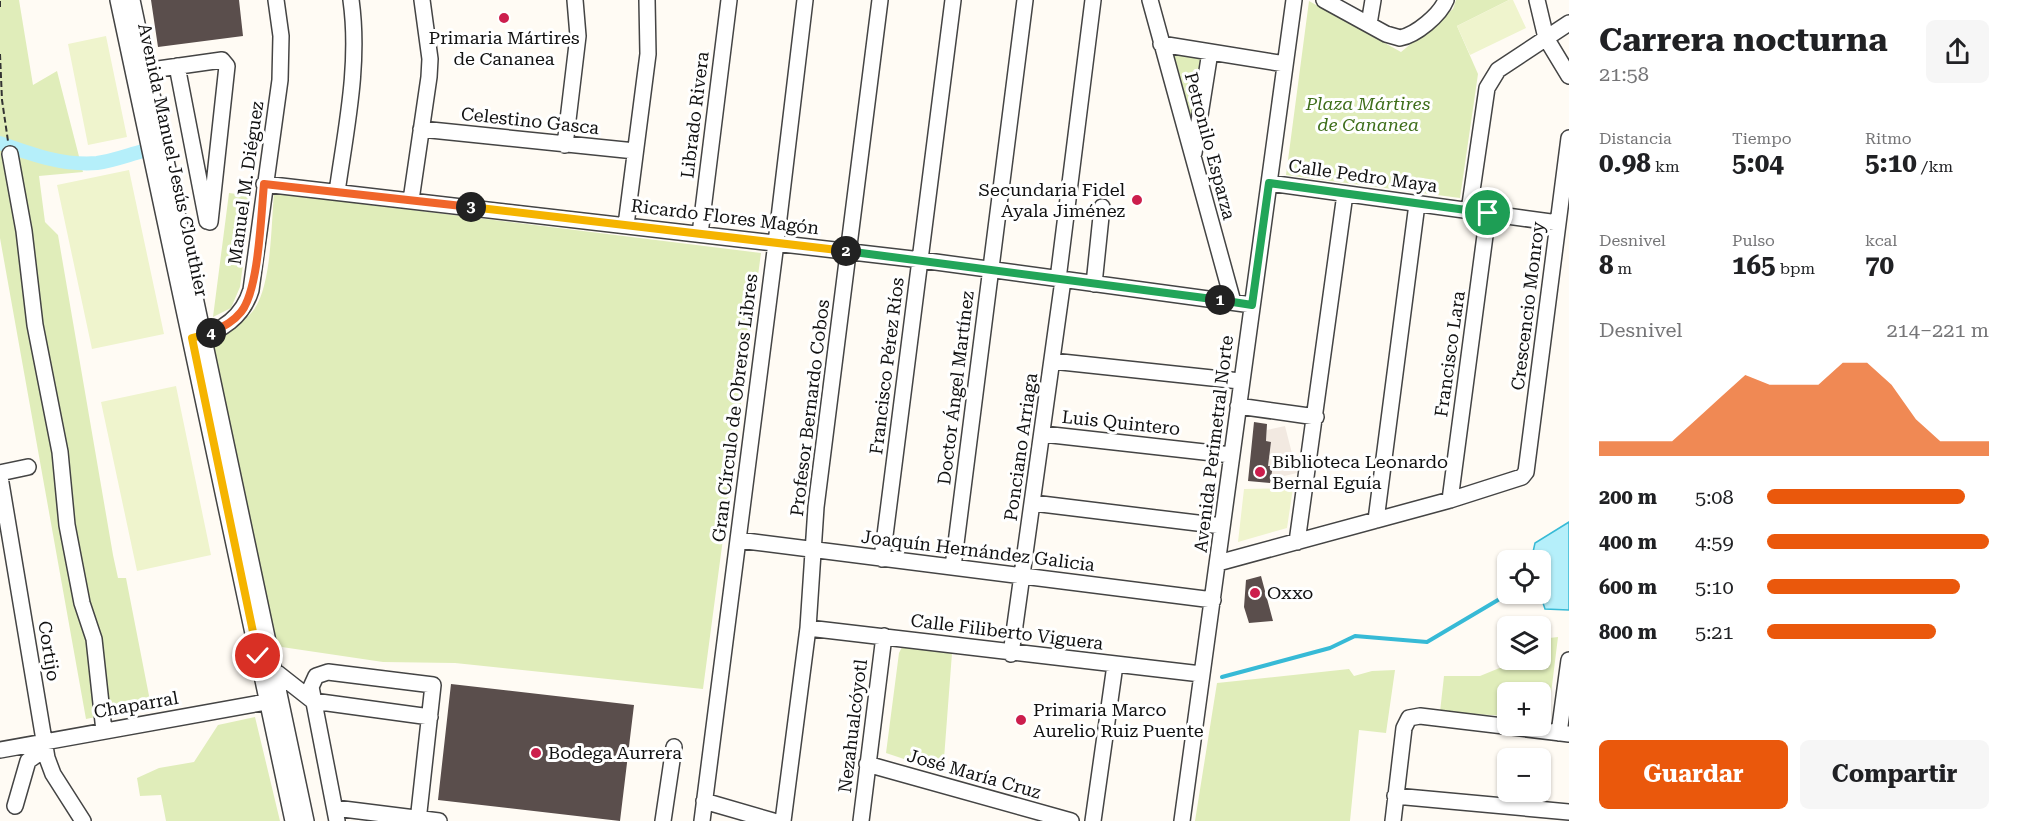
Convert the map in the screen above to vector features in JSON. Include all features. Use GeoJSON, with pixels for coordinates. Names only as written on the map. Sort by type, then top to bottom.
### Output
{"type":"FeatureCollection","features":[{"type":"Feature","properties":{"kind":"street","name":"Avenida Manuel Jesús Clouthier"},"geometry":{"type":"LineString","coordinates":[[118,0],[141,71]]}},
{"type":"Feature","properties":{"kind":"street","name":"Avenida Manuel Jesús Clouthier"},"geometry":{"type":"LineString","coordinates":[[132,0],[141,71],[273,670],[273,700],[293,821]]}},
{"type":"Feature","properties":{"kind":"street","name":"Manuel M. Diéguez"},"geometry":{"type":"LineString","coordinates":[[198,337],[236,318],[248,300],[257,250],[281,59],[276,0]]}},
{"type":"Feature","properties":{"kind":"street"},"geometry":{"type":"LineString","coordinates":[[337,192],[355,63],[355,29],[351,0]]}},
{"type":"Feature","properties":{"kind":"street"},"geometry":{"type":"LineString","coordinates":[[411,200],[430,59],[422,0]]}},
{"type":"Feature","properties":{"kind":"street"},"geometry":{"type":"LineString","coordinates":[[565,145],[578,43],[575,0]]}},
{"type":"Feature","properties":{"kind":"street"},"geometry":{"type":"LineString","coordinates":[[626,225],[648,54],[647,0]]}},
{"type":"Feature","properties":{"kind":"street","name":"Librado Rivera"},"geometry":{"type":"LineString","coordinates":[[700,234],[729,0]]}},
{"type":"Feature","properties":{"kind":"street","name":"Gran Círculo de Obreros Libres"},"geometry":{"type":"LineString","coordinates":[[702,821],[777,243],[805,0]]}},
{"type":"Feature","properties":{"kind":"street","name":"Profesor Bernardo Cobos"},"geometry":{"type":"LineString","coordinates":[[783,821],[808,628],[815,551],[816,507],[880,0]]}},
{"type":"Feature","properties":{"kind":"street","name":"Francisco Pérez Ríos"},"geometry":{"type":"LineString","coordinates":[[882,559],[953,0]]}},
{"type":"Feature","properties":{"kind":"street","name":"Doctor Ángel Martínez"},"geometry":{"type":"LineString","coordinates":[[953,567],[1025,0]]}},
{"type":"Feature","properties":{"kind":"street","name":"Ponciano Arriaga"},"geometry":{"type":"LineString","coordinates":[[1011,654],[1043,434],[1093,0]]}},
{"type":"Feature","properties":{"kind":"street","name":"Petronilo Esparza"},"geometry":{"type":"LineString","coordinates":[[1150,0],[1233,302]]}},
{"type":"Feature","properties":{"kind":"street","name":"Avenida Perimetral Norte"},"geometry":{"type":"LineString","coordinates":[[1182,821],[1218,563],[1240,381],[1294,0]]}},
{"type":"Feature","properties":{"kind":"street"},"geometry":{"type":"LineString","coordinates":[[1324,0],[1394,37],[1406,37],[1444,3]]}},
{"type":"Feature","properties":{"kind":"street"},"geometry":{"type":"LineString","coordinates":[[1369,24],[1373,0]]}},
{"type":"Feature","properties":{"kind":"street"},"geometry":{"type":"LineString","coordinates":[[1537,0],[1546,38],[1569,76]]}},
{"type":"Feature","properties":{"kind":"street"},"geometry":{"type":"LineString","coordinates":[[1469,211],[1487,88],[1491,79],[1498,70],[1569,22]]}},
{"type":"Feature","properties":{"kind":"street"},"geometry":{"type":"LineString","coordinates":[[1161,44],[1285,64]]}},
{"type":"Feature","properties":{"kind":"street"},"geometry":{"type":"LineString","coordinates":[[1193,160],[1210,52]]}},
{"type":"Feature","properties":{"kind":"street"},"geometry":{"type":"LineString","coordinates":[[141,71],[177,66],[222,60],[227,66],[210,222],[206,220],[177,66]]}},
{"type":"Feature","properties":{"kind":"street","name":"Celestino Gasca"},"geometry":{"type":"LineString","coordinates":[[421,129],[635,152]]}},
{"type":"Feature","properties":{"kind":"street","name":"Crescencio Monroy"},"geometry":{"type":"LineString","coordinates":[[1450,500],[1522,477],[1526,472],[1569,138]]}},
{"type":"Feature","properties":{"kind":"street"},"geometry":{"type":"LineString","coordinates":[[10,154],[24,231],[35,325],[60,452],[67,525],[82,603],[94,639],[98,702],[104,731]]}},
{"type":"Feature","properties":{"kind":"street","name":"Calle Pedro Maya"},"geometry":{"type":"LineString","coordinates":[[1269,183],[1558,223]]}},
{"type":"Feature","properties":{"kind":"street","name":"Ricardo Flores Magón"},"geometry":{"type":"LineString","coordinates":[[264,184],[921,260],[1252,305]]}},
{"type":"Feature","properties":{"kind":"street"},"geometry":{"type":"LineString","coordinates":[[1297,542],[1345,194]]}},
{"type":"Feature","properties":{"kind":"street"},"geometry":{"type":"LineString","coordinates":[[1376,520],[1417,204]]}},
{"type":"Feature","properties":{"kind":"street"},"geometry":{"type":"LineString","coordinates":[[1094,284],[1102,207]]}},
{"type":"Feature","properties":{"kind":"street","name":"Francisco Lara"},"geometry":{"type":"LineString","coordinates":[[1450,500],[1488,213]]}},
{"type":"Feature","properties":{"kind":"street","name":"Avenida Manuel Jesús Clouthier"},"geometry":{"type":"LineString","coordinates":[[198,337],[258,656],[273,700],[306,821]]}},
{"type":"Feature","properties":{"kind":"street"},"geometry":{"type":"LineString","coordinates":[[1052,361],[1240,381]]}},
{"type":"Feature","properties":{"kind":"street"},"geometry":{"type":"LineString","coordinates":[[1238,406],[1316,417]]}},
{"type":"Feature","properties":{"kind":"street","name":"Luis Quintero"},"geometry":{"type":"LineString","coordinates":[[1043,434],[1231,455]]}},
{"type":"Feature","properties":{"kind":"street"},"geometry":{"type":"LineString","coordinates":[[0,475],[28,468]]}},
{"type":"Feature","properties":{"kind":"street","name":"Cortijo"},"geometry":{"type":"LineString","coordinates":[[0,475],[44,746],[53,774],[83,821]]}},
{"type":"Feature","properties":{"kind":"street"},"geometry":{"type":"LineString","coordinates":[[1218,563],[1450,500]]}},
{"type":"Feature","properties":{"kind":"street"},"geometry":{"type":"LineString","coordinates":[[1033,503],[1222,526]]}},
{"type":"Feature","properties":{"kind":"street","name":"Joaquín Hernández Galicia"},"geometry":{"type":"LineString","coordinates":[[738,540],[1213,600]]}},
{"type":"Feature","properties":{"kind":"street","name":"Calle Filiberto Viguera"},"geometry":{"type":"LineString","coordinates":[[808,628],[1011,654],[1201,674]]}},
{"type":"Feature","properties":{"kind":"street","name":"Nezahualcóyotl"},"geometry":{"type":"LineString","coordinates":[[861,821],[884,636]]}},
{"type":"Feature","properties":{"kind":"street"},"geometry":{"type":"LineString","coordinates":[[258,656],[313,701],[430,717]]}},
{"type":"Feature","properties":{"kind":"street"},"geometry":{"type":"LineString","coordinates":[[1393,821],[1404,728],[1409,718],[1420,716],[1564,734],[1569,660]]}},
{"type":"Feature","properties":{"kind":"street"},"geometry":{"type":"LineString","coordinates":[[1093,821],[1115,665]]}},
{"type":"Feature","properties":{"kind":"street"},"geometry":{"type":"LineString","coordinates":[[418,820],[434,688],[431,684],[328,672],[316,676],[312,682],[313,701],[336,815],[418,820],[439,821]]}},
{"type":"Feature","properties":{"kind":"street","name":"Chaparral"},"geometry":{"type":"LineString","coordinates":[[0,750],[44,746],[104,731],[273,700]]}},
{"type":"Feature","properties":{"kind":"street"},"geometry":{"type":"LineString","coordinates":[[15,806],[28,761],[44,746]]}},
{"type":"Feature","properties":{"kind":"street"},"geometry":{"type":"LineString","coordinates":[[663,821],[674,747]]}},
{"type":"Feature","properties":{"kind":"street","name":"José María Cruz"},"geometry":{"type":"LineString","coordinates":[[867,764],[1071,821]]}},
{"type":"Feature","properties":{"kind":"street"},"geometry":{"type":"LineString","coordinates":[[1395,796],[1569,812]]}},
{"type":"Feature","properties":{"kind":"street"},"geometry":{"type":"LineString","coordinates":[[704,801],[772,821]]}},
{"type":"Feature","properties":{"kind":"path"},"geometry":{"type":"LineString","coordinates":[[0,0],[0,7]]}},
{"type":"Feature","properties":{"kind":"path"},"geometry":{"type":"LineString","coordinates":[[0,54],[8,137]]}},
{"type":"Feature","properties":{"kind":"green space"},"geometry":{"type":"Polygon","coordinates":[[[0,0],[19,0],[33,85],[57,71],[83,172],[39,176],[45,222],[58,235],[113,555],[118,578],[126,578],[151,706],[86,719],[0,238],[0,0]]]}},
{"type":"Feature","properties":{"kind":"green space","name":"Plaza Mártires de Cananea"},"geometry":{"type":"Polygon","coordinates":[[[1456,0],[1509,0],[1457,26],[1478,74],[1460,198],[1286,175],[1309,1],[1401,52],[1453,9],[1456,0]]]}},
{"type":"Feature","properties":{"kind":"green space"},"geometry":{"type":"Polygon","coordinates":[[[1513,0],[1526,28],[1470,55],[1457,26],[1513,0]]]}},
{"type":"Feature","properties":{"kind":"green space"},"geometry":{"type":"Polygon","coordinates":[[[106,36],[127,137],[88,145],[68,44],[106,36]]]}},
{"type":"Feature","properties":{"kind":"green space"},"geometry":{"type":"Polygon","coordinates":[[[1168,48],[1203,54],[1192,137],[1168,48]]]}},
{"type":"Feature","properties":{"kind":"green space"},"geometry":{"type":"Polygon","coordinates":[[[129,170],[164,334],[92,349],[57,185],[129,170]]]}},
{"type":"Feature","properties":{"kind":"green space"},"geometry":{"type":"Polygon","coordinates":[[[229,193],[252,196],[240,287],[231,308],[213,317],[229,193]]]}},
{"type":"Feature","properties":{"kind":"green space"},"geometry":{"type":"Polygon","coordinates":[[[274,193],[761,253],[703,689],[455,663],[383,662],[275,646],[212,344],[248,316],[259,302],[267,272],[274,193]]]}},
{"type":"Feature","properties":{"kind":"green space"},"geometry":{"type":"Polygon","coordinates":[[[176,386],[211,555],[137,571],[101,402],[176,386]]]}},
{"type":"Feature","properties":{"kind":"green space"},"geometry":{"type":"Polygon","coordinates":[[[1293,488],[1287,528],[1238,542],[1244,489],[1293,488]]]}},
{"type":"Feature","properties":{"kind":"green space"},"geometry":{"type":"Polygon","coordinates":[[[1558,637],[1551,694],[1551,682],[1497,682],[1497,715],[1440,712],[1444,676],[1480,676],[1497,669],[1551,670],[1551,638],[1558,637]]]}},
{"type":"Feature","properties":{"kind":"green space"},"geometry":{"type":"Polygon","coordinates":[[[902,647],[952,653],[943,772],[886,753],[899,653],[902,647]]]}},
{"type":"Feature","properties":{"kind":"green space"},"geometry":{"type":"Polygon","coordinates":[[[1349,669],[1354,676],[1372,671],[1395,670],[1386,733],[1359,730],[1350,821],[1195,821],[1217,683],[1349,669]]]}},
{"type":"Feature","properties":{"kind":"green space"},"geometry":{"type":"Polygon","coordinates":[[[255,717],[280,821],[166,821],[161,795],[140,796],[137,778],[159,768],[194,762],[218,725],[255,717]]]}},
{"type":"Feature","properties":{"kind":"shaded area"},"geometry":{"type":"Polygon","coordinates":[[[1285,426],[1297,473],[1271,479],[1272,467],[1268,466],[1269,459],[1259,459],[1270,450],[1271,442],[1266,441],[1267,430],[1285,426]]]}},
{"type":"Feature","properties":{"kind":"water"},"geometry":{"type":"Polygon","coordinates":[[[1569,522],[1569,610],[1545,609],[1543,604],[1551,604],[1551,550],[1533,550],[1535,543],[1569,522]]]}},
{"type":"Feature","properties":{"kind":"building"},"geometry":{"type":"Polygon","coordinates":[[[151,0],[239,0],[243,36],[158,47],[151,0]]]}},
{"type":"Feature","properties":{"kind":"building"},"geometry":{"type":"Polygon","coordinates":[[[1254,422],[1267,424],[1266,441],[1271,442],[1268,466],[1273,466],[1270,483],[1248,481],[1254,422]]]}},
{"type":"Feature","properties":{"kind":"building","name":"Oxxo"},"geometry":{"type":"Polygon","coordinates":[[[1261,576],[1273,621],[1249,623],[1244,607],[1246,580],[1261,576]]]}},
{"type":"Feature","properties":{"kind":"building","name":"Bodega Aurrera"},"geometry":{"type":"Polygon","coordinates":[[[451,684],[634,705],[620,821],[438,800],[451,684]]]}},
{"type":"Feature","properties":{"kind":"waterway"},"geometry":{"type":"LineString","coordinates":[[0,143],[47,158],[72,163],[103,162],[143,151]]}},
{"type":"Feature","properties":{"kind":"waterway"},"geometry":{"type":"LineString","coordinates":[[1222,677],[1330,648],[1355,636],[1427,642],[1497,601]]}},
{"type":"Feature","properties":{"kind":"place","name":"Primaria Mártires de Cananea"},"geometry":{"type":"Point","coordinates":[504,18]}},
{"type":"Feature","properties":{"kind":"place","name":"Secundaria Fidel Ayala Jiménez"},"geometry":{"type":"Point","coordinates":[1137,200]}},
{"type":"Feature","properties":{"kind":"place","name":"Biblioteca Leonardo Bernal Eguía"},"geometry":{"type":"Point","coordinates":[1260,472]}},
{"type":"Feature","properties":{"kind":"place","name":"Oxxo"},"geometry":{"type":"Point","coordinates":[1255,593]}},
{"type":"Feature","properties":{"kind":"place","name":"Primaria Marco Aurelio Ruiz Puente"},"geometry":{"type":"Point","coordinates":[1021,720]}},
{"type":"Feature","properties":{"kind":"place","name":"Bodega Aurrera"},"geometry":{"type":"Point","coordinates":[536,753]}},
{"type":"Feature","properties":{"kind":"route"},"geometry":{"type":"LineString","coordinates":[[258,656],[192,338],[204,336],[226,325],[236,318],[248,300],[257,250],[264,184],[921,260],[1252,305],[1269,183],[1488,213]]}}]}
